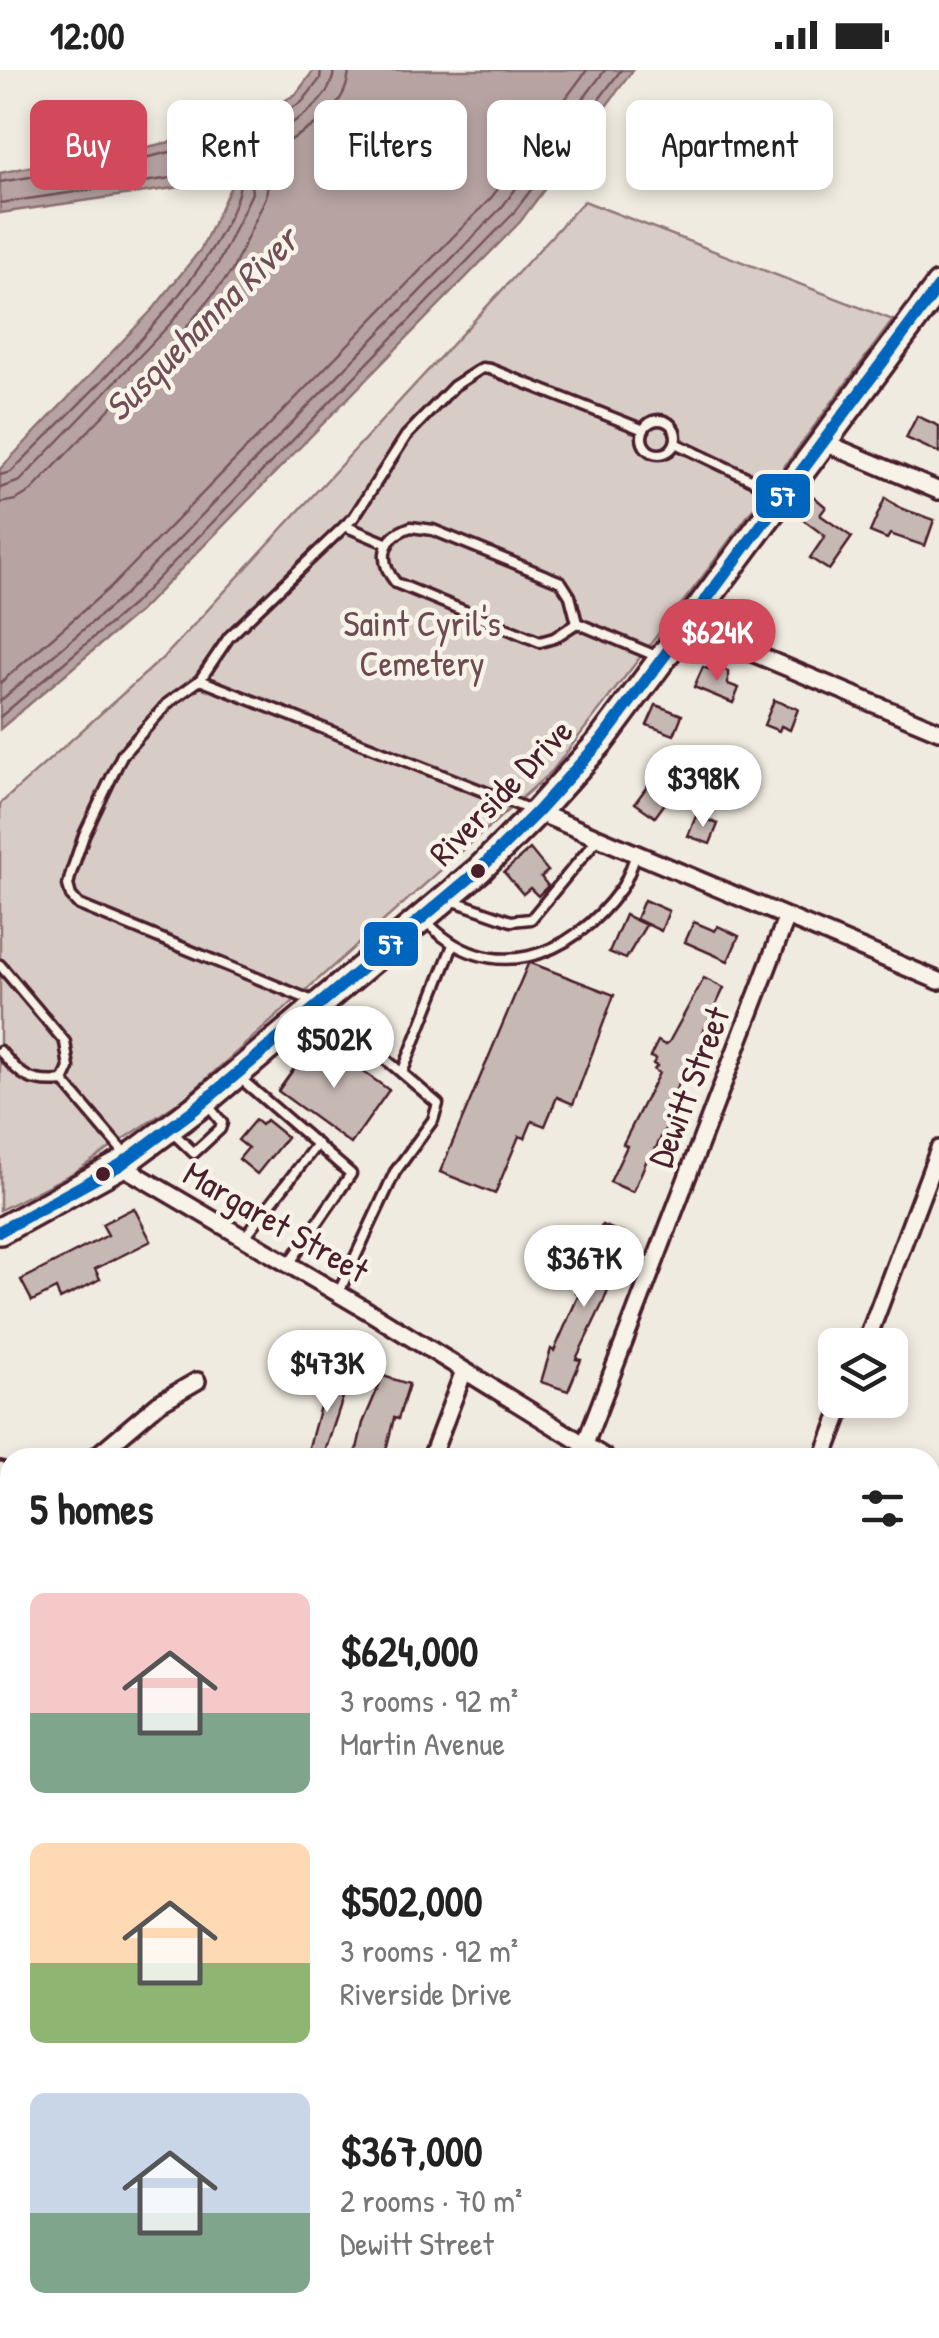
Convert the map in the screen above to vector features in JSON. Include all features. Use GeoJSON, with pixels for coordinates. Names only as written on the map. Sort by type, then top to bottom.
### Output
{"type":"FeatureCollection","features":[{"type":"Feature","properties":{"kind":"main road","name":"Riverside Drive"},"geometry":{"type":"LineString","coordinates":[[0,1231],[124,1162],[205,1100],[480,870],[601,741],[939,286]]}},
{"type":"Feature","properties":{"kind":"street"},"geometry":{"type":"LineString","coordinates":[[823,442],[939,491]]}},
{"type":"Feature","properties":{"kind":"street"},"geometry":{"type":"LineString","coordinates":[[688,626],[939,731]]}},
{"type":"Feature","properties":{"kind":"street"},"geometry":{"type":"LineString","coordinates":[[537,812],[939,981]]}},
{"type":"Feature","properties":{"kind":"street","name":"Dewitt Street"},"geometry":{"type":"LineString","coordinates":[[585,1444],[786,919]]}},
{"type":"Feature","properties":{"kind":"street"},"geometry":{"type":"LineString","coordinates":[[871,1328],[939,1149]]}},
{"type":"Feature","properties":{"kind":"street","name":"Margaret Street"},"geometry":{"type":"LineString","coordinates":[[124,1162],[591,1448]]}},
{"type":"Feature","properties":{"kind":"street"},"geometry":{"type":"LineString","coordinates":[[435,1448],[464,1371]]}},
{"type":"Feature","properties":{"kind":"street"},"geometry":{"type":"LineString","coordinates":[[106,1448],[159,1403],[198,1381]]}},
{"type":"Feature","properties":{"kind":"street"},"geometry":{"type":"LineString","coordinates":[[827,1448],[837,1418]]}},
{"type":"Feature","properties":{"kind":"lane"},"geometry":{"type":"LineString","coordinates":[[338,1294],[394,1172],[433,1120],[438,1104],[320,1004],[80,905],[71,896],[70,873],[122,755],[168,703],[200,680],[228,637],[346,526],[406,436],[454,386],[482,368],[644,430]]}},
{"type":"Feature","properties":{"kind":"lane"},"geometry":{"type":"LineString","coordinates":[[652,422],[668,423],[675,432],[675,443],[668,451],[652,452],[642,440],[644,430],[652,422]]}},
{"type":"Feature","properties":{"kind":"lane"},"geometry":{"type":"LineString","coordinates":[[675,443],[784,495]]}},
{"type":"Feature","properties":{"kind":"lane"},"geometry":{"type":"LineString","coordinates":[[346,526],[388,544]]}},
{"type":"Feature","properties":{"kind":"lane"},"geometry":{"type":"LineString","coordinates":[[423,527],[561,582],[570,596],[577,623],[540,642],[402,587],[385,570],[388,544],[402,530],[423,527]]}},
{"type":"Feature","properties":{"kind":"lane"},"geometry":{"type":"LineString","coordinates":[[577,623],[663,659]]}},
{"type":"Feature","properties":{"kind":"lane"},"geometry":{"type":"LineString","coordinates":[[200,680],[537,812]]}},
{"type":"Feature","properties":{"kind":"lane"},"geometry":{"type":"LineString","coordinates":[[446,898],[511,922],[530,919],[598,838]]}},
{"type":"Feature","properties":{"kind":"lane"},"geometry":{"type":"LineString","coordinates":[[422,917],[453,945],[497,960],[517,960],[548,950],[591,921],[622,888],[636,855]]}},
{"type":"Feature","properties":{"kind":"lane"},"geometry":{"type":"LineString","coordinates":[[402,1073],[453,945]]}},
{"type":"Feature","properties":{"kind":"lane"},"geometry":{"type":"LineString","coordinates":[[0,965],[65,1042],[69,1068],[63,1081]]}},
{"type":"Feature","properties":{"kind":"lane"},"geometry":{"type":"LineString","coordinates":[[0,1051],[31,1081],[63,1081]]}},
{"type":"Feature","properties":{"kind":"lane"},"geometry":{"type":"LineString","coordinates":[[236,1074],[352,1174],[289,1264]]}},
{"type":"Feature","properties":{"kind":"lane"},"geometry":{"type":"LineString","coordinates":[[63,1081],[124,1162]]}},
{"type":"Feature","properties":{"kind":"lane"},"geometry":{"type":"LineString","coordinates":[[244,1238],[317,1144]]}},
{"type":"Feature","properties":{"kind":"green space","name":"Saint Cyril's Cemetery"},"geometry":{"type":"Polygon","coordinates":[[[584,201],[893,320],[552,771],[185,1098],[75,1172],[0,1210],[0,804],[166,655],[584,201]]]}},
{"type":"Feature","properties":{"kind":"water","name":"Susquehanna River"},"geometry":{"type":"Polygon","coordinates":[[[314,70],[633,70],[606,106],[606,100],[487,100],[487,190],[544,190],[520,222],[140,611],[0,729],[0,469],[154,308],[201,249],[229,190],[294,190],[294,100],[286,100],[296,94],[314,70]]]}},
{"type":"Feature","properties":{"kind":"water"},"geometry":{"type":"Polygon","coordinates":[[[167,143],[167,189],[0,213],[0,173],[30,167],[30,190],[147,190],[147,147],[167,143]]]}},
{"type":"Feature","properties":{"kind":"building"},"geometry":{"type":"Polygon","coordinates":[[[917,416],[939,426],[939,453],[906,438],[917,416]]]}},
{"type":"Feature","properties":{"kind":"building"},"geometry":{"type":"Polygon","coordinates":[[[813,496],[826,507],[820,515],[852,537],[829,570],[810,558],[825,536],[798,516],[813,496]]]}},
{"type":"Feature","properties":{"kind":"building"},"geometry":{"type":"Polygon","coordinates":[[[885,498],[934,520],[925,546],[870,532],[885,498]]]}},
{"type":"Feature","properties":{"kind":"building"},"geometry":{"type":"Polygon","coordinates":[[[715,666],[728,671],[728,684],[739,688],[733,703],[694,687],[703,667],[713,671],[715,666]]]}},
{"type":"Feature","properties":{"kind":"building"},"geometry":{"type":"Polygon","coordinates":[[[774,700],[798,709],[790,730],[781,726],[779,731],[764,725],[774,700]]]}},
{"type":"Feature","properties":{"kind":"building"},"geometry":{"type":"Polygon","coordinates":[[[656,705],[682,715],[674,735],[647,725],[656,705]]]}},
{"type":"Feature","properties":{"kind":"building"},"geometry":{"type":"Polygon","coordinates":[[[665,762],[685,776],[655,817],[635,803],[665,762]]]}},
{"type":"Feature","properties":{"kind":"building"},"geometry":{"type":"Polygon","coordinates":[[[696,816],[718,824],[710,844],[688,836],[696,816]]]}},
{"type":"Feature","properties":{"kind":"building"},"geometry":{"type":"Polygon","coordinates":[[[530,849],[548,871],[541,877],[548,886],[538,896],[530,888],[523,894],[504,872],[530,849]]]}},
{"type":"Feature","properties":{"kind":"building"},"geometry":{"type":"Polygon","coordinates":[[[644,900],[669,911],[661,931],[636,919],[644,900]]]}},
{"type":"Feature","properties":{"kind":"building"},"geometry":{"type":"Polygon","coordinates":[[[625,915],[646,925],[626,959],[609,952],[625,915]]]}},
{"type":"Feature","properties":{"kind":"building"},"geometry":{"type":"Polygon","coordinates":[[[694,922],[715,931],[718,926],[739,936],[728,961],[685,942],[694,922]]]}},
{"type":"Feature","properties":{"kind":"building"},"geometry":{"type":"Polygon","coordinates":[[[531,963],[614,995],[573,1104],[557,1097],[545,1126],[532,1121],[525,1138],[519,1136],[495,1194],[440,1172],[531,963]]]}},
{"type":"Feature","properties":{"kind":"building"},"geometry":{"type":"Polygon","coordinates":[[[704,978],[724,988],[703,1032],[707,1034],[676,1089],[680,1091],[665,1129],[633,1192],[610,1182],[627,1146],[623,1144],[659,1073],[654,1070],[656,1059],[650,1057],[658,1041],[665,1045],[669,1042],[704,978]]]}},
{"type":"Feature","properties":{"kind":"building"},"geometry":{"type":"Polygon","coordinates":[[[316,1038],[389,1090],[351,1144],[278,1091],[316,1038]]]}},
{"type":"Feature","properties":{"kind":"building"},"geometry":{"type":"Polygon","coordinates":[[[255,1120],[261,1125],[266,1120],[287,1137],[257,1174],[239,1159],[248,1148],[238,1140],[255,1120]]]}},
{"type":"Feature","properties":{"kind":"building"},"geometry":{"type":"Polygon","coordinates":[[[134,1208],[151,1241],[95,1269],[100,1279],[85,1287],[60,1299],[56,1289],[32,1301],[21,1280],[108,1235],[102,1224],[134,1208]]]}},
{"type":"Feature","properties":{"kind":"building"},"geometry":{"type":"Polygon","coordinates":[[[602,1225],[625,1234],[608,1275],[613,1277],[576,1359],[581,1360],[568,1391],[541,1382],[551,1349],[554,1351],[579,1294],[575,1292],[602,1225]]]}},
{"type":"Feature","properties":{"kind":"building"},"geometry":{"type":"Polygon","coordinates":[[[329,1373],[349,1379],[326,1448],[309,1448],[329,1373]]]}},
{"type":"Feature","properties":{"kind":"building"},"geometry":{"type":"Polygon","coordinates":[[[383,1376],[409,1384],[386,1448],[357,1448],[383,1376]]]}},
{"type":"Feature","properties":{"kind":"transit line","name":"57"},"geometry":{"type":"LineString","coordinates":[[0,1231],[120,1165],[195,1109],[479,870],[537,812],[601,741],[939,286]]}}]}
